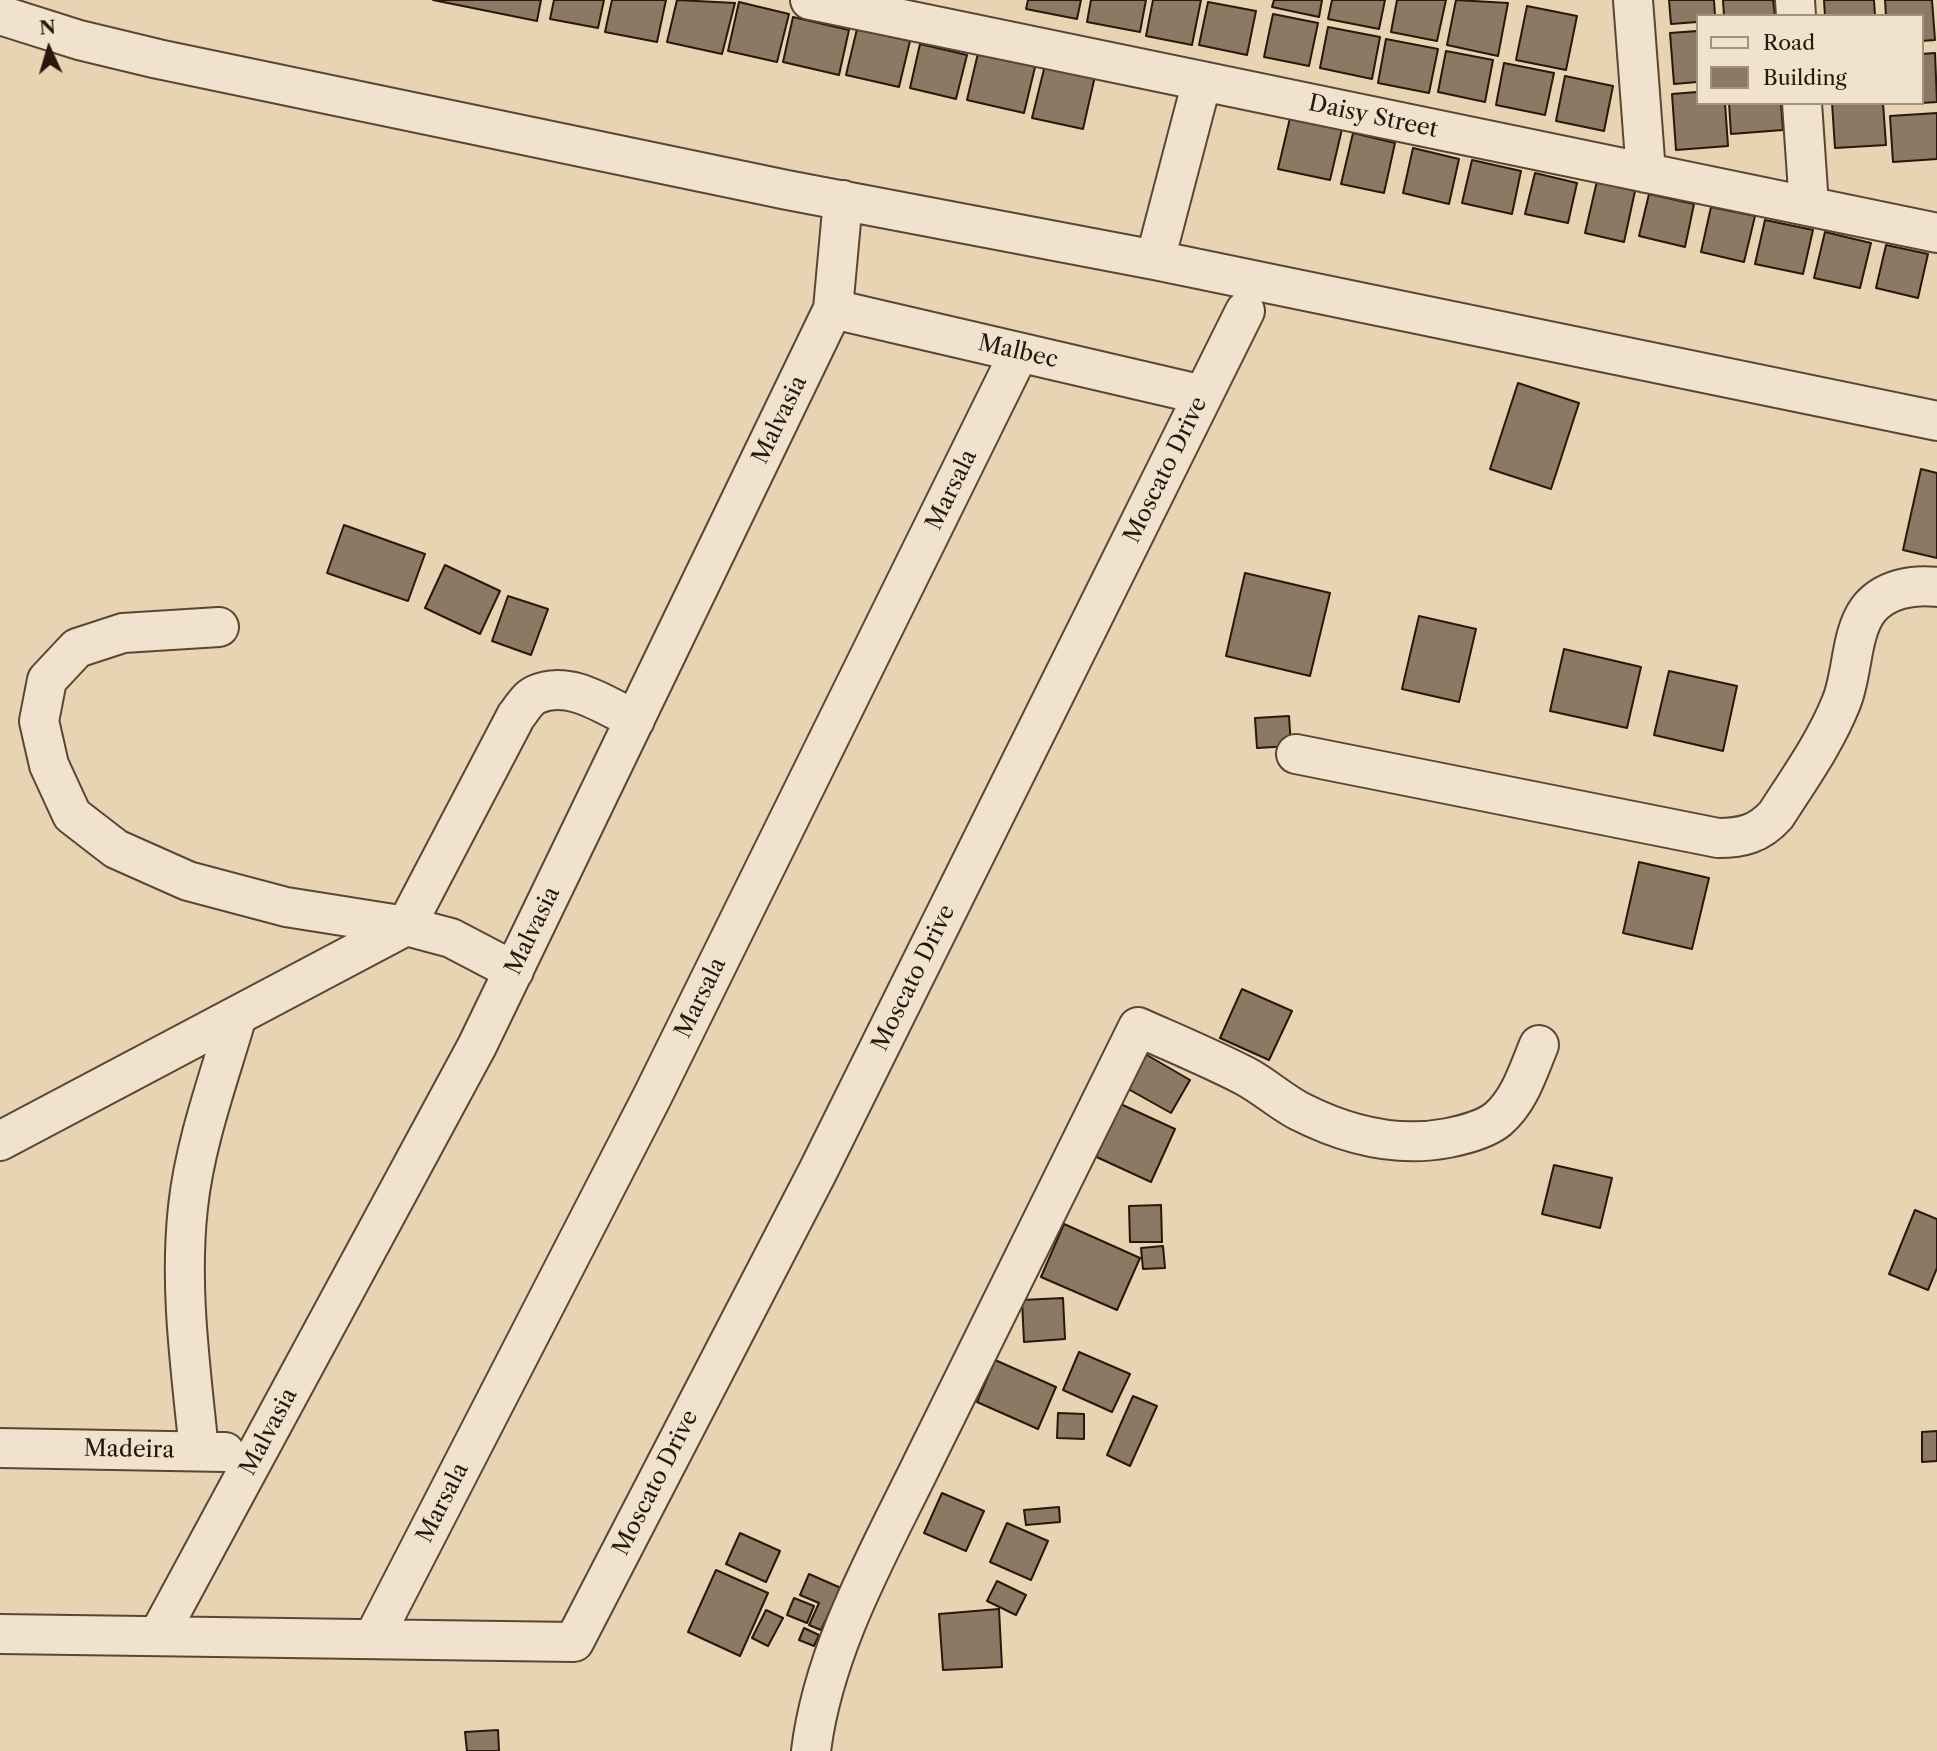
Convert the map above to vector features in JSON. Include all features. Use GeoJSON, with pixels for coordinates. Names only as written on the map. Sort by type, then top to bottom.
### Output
{"type":"FeatureCollection","features":[{"type":"Feature","properties":{"kind":"street","name":"Daisy Street"},"geometry":{"type":"LineString","coordinates":[[810,0],[1937,233]]}},
{"type":"Feature","properties":{"kind":"street"},"geometry":{"type":"LineString","coordinates":[[1625,2],[1646,173]]}},
{"type":"Feature","properties":{"kind":"street"},"geometry":{"type":"LineString","coordinates":[[0,15],[79,40],[158,59],[1937,421]]}},
{"type":"Feature","properties":{"kind":"street"},"geometry":{"type":"LineString","coordinates":[[1155,260],[1202,81]]}},
{"type":"Feature","properties":{"kind":"street"},"geometry":{"type":"LineString","coordinates":[[1802,105],[1809,206]]}},
{"type":"Feature","properties":{"kind":"street","name":"Malvasia"},"geometry":{"type":"LineString","coordinates":[[158,1636],[477,1046],[833,309],[843,200]]}},
{"type":"Feature","properties":{"kind":"street","name":"Malbec"},"geometry":{"type":"LineString","coordinates":[[833,309],[1203,394]]}},
{"type":"Feature","properties":{"kind":"street","name":"Moscato Drive"},"geometry":{"type":"LineString","coordinates":[[373,1639],[574,1642],[824,1159],[1245,311]]}},
{"type":"Feature","properties":{"kind":"street","name":"Marsala"},"geometry":{"type":"LineString","coordinates":[[373,1639],[653,1097],[1019,353]]}},
{"type":"Feature","properties":{"kind":"street"},"geometry":{"type":"LineString","coordinates":[[1296,754],[1718,838],[1750,835],[1766,827],[1776,815],[1829,730],[1842,701],[1868,610],[1882,596],[1900,589],[1937,587]]}},
{"type":"Feature","properties":{"kind":"street"},"geometry":{"type":"LineString","coordinates":[[219,627],[123,633],[77,648],[47,680],[39,721],[49,765],[72,814],[116,849],[188,881],[286,907],[406,926],[451,938],[514,971]]}},
{"type":"Feature","properties":{"kind":"street"},"geometry":{"type":"LineString","coordinates":[[0,1141],[406,926],[516,716],[532,696],[558,689],[580,694],[635,720]]}},
{"type":"Feature","properties":{"kind":"street"},"geometry":{"type":"LineString","coordinates":[[199,1451],[184,1304],[188,1205],[208,1119],[237,1016]]}},
{"type":"Feature","properties":{"kind":"street"},"geometry":{"type":"LineString","coordinates":[[811,1751],[824,1684],[851,1615],[992,1319],[1138,1027],[1226,1066],[1264,1086],[1297,1110],[1339,1128],[1378,1140],[1420,1143],[1462,1135],[1497,1120],[1519,1093],[1539,1045]]}},
{"type":"Feature","properties":{"kind":"street","name":"Madeira"},"geometry":{"type":"LineString","coordinates":[[0,1448],[258,1452]]}},
{"type":"Feature","properties":{"kind":"street"},"geometry":{"type":"LineString","coordinates":[[0,1634],[373,1639]]}},
{"type":"Feature","properties":{"kind":"building"},"geometry":{"type":"Polygon","coordinates":[[[433,0],[541,0],[537,21],[433,0]]]}},
{"type":"Feature","properties":{"kind":"building"},"geometry":{"type":"Polygon","coordinates":[[[554,0],[604,0],[598,28],[550,19],[554,0]]]}},
{"type":"Feature","properties":{"kind":"building"},"geometry":{"type":"Polygon","coordinates":[[[612,0],[666,0],[657,42],[605,32],[612,0]]]}},
{"type":"Feature","properties":{"kind":"building"},"geometry":{"type":"Polygon","coordinates":[[[677,0],[735,3],[722,54],[667,42],[677,0]]]}},
{"type":"Feature","properties":{"kind":"building"},"geometry":{"type":"Polygon","coordinates":[[[1028,0],[1081,0],[1077,19],[1026,9],[1028,0]]]}},
{"type":"Feature","properties":{"kind":"building"},"geometry":{"type":"Polygon","coordinates":[[[1091,0],[1146,0],[1140,32],[1087,22],[1091,0]]]}},
{"type":"Feature","properties":{"kind":"building"},"geometry":{"type":"Polygon","coordinates":[[[1153,0],[1201,0],[1192,45],[1146,36],[1153,0]]]}},
{"type":"Feature","properties":{"kind":"building"},"geometry":{"type":"Polygon","coordinates":[[[1274,0],[1322,0],[1319,17],[1272,7],[1274,0]]]}},
{"type":"Feature","properties":{"kind":"building"},"geometry":{"type":"Polygon","coordinates":[[[1332,0],[1385,0],[1379,29],[1328,19],[1332,0]]]}},
{"type":"Feature","properties":{"kind":"building"},"geometry":{"type":"Polygon","coordinates":[[[1397,0],[1446,0],[1437,41],[1391,32],[1397,0]]]}},
{"type":"Feature","properties":{"kind":"building"},"geometry":{"type":"Polygon","coordinates":[[[1456,0],[1508,3],[1498,56],[1447,45],[1456,0]]]}},
{"type":"Feature","properties":{"kind":"building"},"geometry":{"type":"Polygon","coordinates":[[[1669,0],[1714,0],[1715,14],[1696,14],[1696,22],[1671,24],[1669,0]]]}},
{"type":"Feature","properties":{"kind":"building"},"geometry":{"type":"Polygon","coordinates":[[[1723,0],[1773,0],[1775,14],[1724,14],[1723,0]]]}},
{"type":"Feature","properties":{"kind":"building"},"geometry":{"type":"Polygon","coordinates":[[[1824,0],[1874,0],[1875,14],[1825,14],[1824,0]]]}},
{"type":"Feature","properties":{"kind":"building"},"geometry":{"type":"Polygon","coordinates":[[[1885,0],[1932,0],[1935,40],[1923,41],[1923,14],[1886,14],[1885,0]]]}},
{"type":"Feature","properties":{"kind":"building"},"geometry":{"type":"Polygon","coordinates":[[[739,2],[789,14],[777,62],[728,51],[739,2]]]}},
{"type":"Feature","properties":{"kind":"building"},"geometry":{"type":"Polygon","coordinates":[[[1208,2],[1256,11],[1247,55],[1199,45],[1208,2]]]}},
{"type":"Feature","properties":{"kind":"building"},"geometry":{"type":"Polygon","coordinates":[[[1527,6],[1577,16],[1566,70],[1516,60],[1527,6]]]}},
{"type":"Feature","properties":{"kind":"building"},"geometry":{"type":"Polygon","coordinates":[[[1273,14],[1318,23],[1309,66],[1264,57],[1273,14]]]}},
{"type":"Feature","properties":{"kind":"building"},"geometry":{"type":"Polygon","coordinates":[[[793,17],[849,30],[839,75],[783,62],[793,17]]]}},
{"type":"Feature","properties":{"kind":"building"},"geometry":{"type":"Polygon","coordinates":[[[1328,27],[1380,37],[1372,79],[1320,68],[1328,27]]]}},
{"type":"Feature","properties":{"kind":"building"},"geometry":{"type":"Polygon","coordinates":[[[857,29],[910,41],[899,87],[846,75],[857,29]]]}},
{"type":"Feature","properties":{"kind":"building"},"geometry":{"type":"Polygon","coordinates":[[[1696,31],[1696,82],[1674,84],[1670,33],[1696,31]]]}},
{"type":"Feature","properties":{"kind":"building"},"geometry":{"type":"Polygon","coordinates":[[[1386,39],[1438,49],[1429,93],[1378,83],[1386,39]]]}},
{"type":"Feature","properties":{"kind":"building"},"geometry":{"type":"Polygon","coordinates":[[[920,44],[967,55],[956,99],[910,88],[920,44]]]}},
{"type":"Feature","properties":{"kind":"building"},"geometry":{"type":"Polygon","coordinates":[[[979,49],[1036,63],[1024,113],[967,100],[979,49]]]}},
{"type":"Feature","properties":{"kind":"building"},"geometry":{"type":"Polygon","coordinates":[[[1446,51],[1493,60],[1485,102],[1438,92],[1446,51]]]}},
{"type":"Feature","properties":{"kind":"building"},"geometry":{"type":"Polygon","coordinates":[[[1935,53],[1937,102],[1923,103],[1923,54],[1935,53]]]}},
{"type":"Feature","properties":{"kind":"building"},"geometry":{"type":"Polygon","coordinates":[[[1504,63],[1554,73],[1545,115],[1496,105],[1504,63]]]}},
{"type":"Feature","properties":{"kind":"building"},"geometry":{"type":"Polygon","coordinates":[[[1045,65],[1095,76],[1083,129],[1032,118],[1045,65]]]}},
{"type":"Feature","properties":{"kind":"building"},"geometry":{"type":"Polygon","coordinates":[[[1565,76],[1613,86],[1604,131],[1556,121],[1565,76]]]}},
{"type":"Feature","properties":{"kind":"building"},"geometry":{"type":"Polygon","coordinates":[[[1696,92],[1696,105],[1725,105],[1728,146],[1676,150],[1672,94],[1696,92]]]}},
{"type":"Feature","properties":{"kind":"building"},"geometry":{"type":"Polygon","coordinates":[[[1729,105],[1781,105],[1783,130],[1731,134],[1729,105]]]}},
{"type":"Feature","properties":{"kind":"building"},"geometry":{"type":"Polygon","coordinates":[[[1832,105],[1883,105],[1886,145],[1835,148],[1832,105]]]}},
{"type":"Feature","properties":{"kind":"building"},"geometry":{"type":"Polygon","coordinates":[[[1937,113],[1937,159],[1893,162],[1890,116],[1937,113]]]}},
{"type":"Feature","properties":{"kind":"building"},"geometry":{"type":"Polygon","coordinates":[[[1290,118],[1342,129],[1330,180],[1278,169],[1290,118]]]}},
{"type":"Feature","properties":{"kind":"building"},"geometry":{"type":"Polygon","coordinates":[[[1353,133],[1395,143],[1384,193],[1341,184],[1353,133]]]}},
{"type":"Feature","properties":{"kind":"building"},"geometry":{"type":"Polygon","coordinates":[[[1413,148],[1459,159],[1449,204],[1403,193],[1413,148]]]}},
{"type":"Feature","properties":{"kind":"building"},"geometry":{"type":"Polygon","coordinates":[[[1472,160],[1521,171],[1512,214],[1462,203],[1472,160]]]}},
{"type":"Feature","properties":{"kind":"building"},"geometry":{"type":"Polygon","coordinates":[[[1535,173],[1577,183],[1568,223],[1525,214],[1535,173]]]}},
{"type":"Feature","properties":{"kind":"building"},"geometry":{"type":"Polygon","coordinates":[[[1597,181],[1635,191],[1624,242],[1585,233],[1597,181]]]}},
{"type":"Feature","properties":{"kind":"building"},"geometry":{"type":"Polygon","coordinates":[[[1649,194],[1694,204],[1685,247],[1639,236],[1649,194]]]}},
{"type":"Feature","properties":{"kind":"building"},"geometry":{"type":"Polygon","coordinates":[[[1711,207],[1755,216],[1744,262],[1701,252],[1711,207]]]}},
{"type":"Feature","properties":{"kind":"building"},"geometry":{"type":"Polygon","coordinates":[[[1765,220],[1813,230],[1803,274],[1755,264],[1765,220]]]}},
{"type":"Feature","properties":{"kind":"building"},"geometry":{"type":"Polygon","coordinates":[[[1825,232],[1871,243],[1860,288],[1814,278],[1825,232]]]}},
{"type":"Feature","properties":{"kind":"building"},"geometry":{"type":"Polygon","coordinates":[[[1886,245],[1928,254],[1918,298],[1876,288],[1886,245]]]}},
{"type":"Feature","properties":{"kind":"building"},"geometry":{"type":"Polygon","coordinates":[[[1518,383],[1579,403],[1551,489],[1490,469],[1518,383]]]}},
{"type":"Feature","properties":{"kind":"building"},"geometry":{"type":"Polygon","coordinates":[[[1921,469],[1937,473],[1937,558],[1903,550],[1921,469]]]}},
{"type":"Feature","properties":{"kind":"building"},"geometry":{"type":"Polygon","coordinates":[[[344,525],[425,554],[408,601],[327,573],[344,525]]]}},
{"type":"Feature","properties":{"kind":"building"},"geometry":{"type":"Polygon","coordinates":[[[445,565],[500,591],[480,634],[425,608],[445,565]]]}},
{"type":"Feature","properties":{"kind":"building"},"geometry":{"type":"Polygon","coordinates":[[[1245,573],[1330,593],[1310,676],[1226,656],[1245,573]]]}},
{"type":"Feature","properties":{"kind":"building"},"geometry":{"type":"Polygon","coordinates":[[[508,596],[548,609],[531,655],[492,641],[508,596]]]}},
{"type":"Feature","properties":{"kind":"building"},"geometry":{"type":"Polygon","coordinates":[[[1419,616],[1476,629],[1459,702],[1402,689],[1419,616]]]}},
{"type":"Feature","properties":{"kind":"building"},"geometry":{"type":"Polygon","coordinates":[[[1564,649],[1641,667],[1627,728],[1550,711],[1564,649]]]}},
{"type":"Feature","properties":{"kind":"building"},"geometry":{"type":"Polygon","coordinates":[[[1669,671],[1737,686],[1723,751],[1654,735],[1669,671]]]}},
{"type":"Feature","properties":{"kind":"building"},"geometry":{"type":"Polygon","coordinates":[[[1289,716],[1291,746],[1257,748],[1255,718],[1289,716]]]}},
{"type":"Feature","properties":{"kind":"building"},"geometry":{"type":"Polygon","coordinates":[[[1639,862],[1709,878],[1692,949],[1623,933],[1639,862]]]}},
{"type":"Feature","properties":{"kind":"building"},"geometry":{"type":"Polygon","coordinates":[[[1242,989],[1292,1011],[1269,1060],[1220,1038],[1242,989]]]}},
{"type":"Feature","properties":{"kind":"building"},"geometry":{"type":"Polygon","coordinates":[[[1140,1051],[1190,1080],[1171,1113],[1121,1085],[1140,1051]]]}},
{"type":"Feature","properties":{"kind":"building"},"geometry":{"type":"Polygon","coordinates":[[[1114,1101],[1175,1129],[1151,1182],[1090,1154],[1114,1101]]]}},
{"type":"Feature","properties":{"kind":"building"},"geometry":{"type":"Polygon","coordinates":[[[1554,1165],[1612,1178],[1600,1228],[1542,1214],[1554,1165]]]}},
{"type":"Feature","properties":{"kind":"building"},"geometry":{"type":"Polygon","coordinates":[[[1161,1205],[1162,1242],[1130,1242],[1129,1206],[1161,1205]]]}},
{"type":"Feature","properties":{"kind":"building"},"geometry":{"type":"Polygon","coordinates":[[[1915,1210],[1937,1219],[1937,1268],[1928,1290],[1889,1274],[1915,1210]]]}},
{"type":"Feature","properties":{"kind":"building"},"geometry":{"type":"Polygon","coordinates":[[[1064,1224],[1140,1258],[1117,1310],[1041,1277],[1064,1224]]]}},
{"type":"Feature","properties":{"kind":"building"},"geometry":{"type":"Polygon","coordinates":[[[1163,1246],[1165,1268],[1143,1269],[1141,1248],[1163,1246]]]}},
{"type":"Feature","properties":{"kind":"building"},"geometry":{"type":"Polygon","coordinates":[[[1063,1298],[1065,1339],[1024,1342],[1022,1300],[1063,1298]]]}},
{"type":"Feature","properties":{"kind":"building"},"geometry":{"type":"Polygon","coordinates":[[[1079,1352],[1130,1374],[1112,1412],[1063,1390],[1079,1352]]]}},
{"type":"Feature","properties":{"kind":"building"},"geometry":{"type":"Polygon","coordinates":[[[995,1360],[1056,1387],[1038,1429],[977,1402],[995,1360]]]}},
{"type":"Feature","properties":{"kind":"building"},"geometry":{"type":"Polygon","coordinates":[[[1133,1396],[1157,1406],[1130,1466],[1107,1455],[1133,1396]]]}},
{"type":"Feature","properties":{"kind":"building"},"geometry":{"type":"Polygon","coordinates":[[[1058,1413],[1084,1414],[1084,1439],[1057,1438],[1058,1413]]]}},
{"type":"Feature","properties":{"kind":"building"},"geometry":{"type":"Polygon","coordinates":[[[1937,1431],[1937,1461],[1922,1462],[1922,1432],[1937,1431]]]}},
{"type":"Feature","properties":{"kind":"building"},"geometry":{"type":"Polygon","coordinates":[[[942,1493],[984,1511],[966,1551],[924,1533],[942,1493]]]}},
{"type":"Feature","properties":{"kind":"building"},"geometry":{"type":"Polygon","coordinates":[[[1059,1507],[1060,1522],[1026,1525],[1024,1510],[1059,1507]]]}},
{"type":"Feature","properties":{"kind":"building"},"geometry":{"type":"Polygon","coordinates":[[[1007,1523],[1048,1541],[1031,1580],[990,1562],[1007,1523]]]}},
{"type":"Feature","properties":{"kind":"building"},"geometry":{"type":"Polygon","coordinates":[[[740,1533],[780,1551],[766,1582],[726,1564],[740,1533]]]}},
{"type":"Feature","properties":{"kind":"building"},"geometry":{"type":"Polygon","coordinates":[[[716,1570],[768,1593],[740,1656],[688,1632],[716,1570]]]}},
{"type":"Feature","properties":{"kind":"building"},"geometry":{"type":"Polygon","coordinates":[[[809,1574],[841,1588],[821,1630],[809,1625],[819,1603],[800,1595],[809,1574]]]}},
{"type":"Feature","properties":{"kind":"building"},"geometry":{"type":"Polygon","coordinates":[[[997,1581],[1026,1595],[1016,1615],[987,1601],[997,1581]]]}},
{"type":"Feature","properties":{"kind":"building"},"geometry":{"type":"Polygon","coordinates":[[[794,1598],[814,1606],[807,1623],[787,1615],[794,1598]]]}},
{"type":"Feature","properties":{"kind":"building"},"geometry":{"type":"Polygon","coordinates":[[[999,1609],[1002,1667],[943,1670],[939,1614],[999,1609]]]}},
{"type":"Feature","properties":{"kind":"building"},"geometry":{"type":"Polygon","coordinates":[[[766,1610],[783,1618],[768,1646],[752,1638],[766,1610]]]}},
{"type":"Feature","properties":{"kind":"building"},"geometry":{"type":"Polygon","coordinates":[[[804,1628],[819,1635],[814,1646],[799,1640],[804,1628]]]}},
{"type":"Feature","properties":{"kind":"building"},"geometry":{"type":"Polygon","coordinates":[[[498,1730],[499,1751],[467,1751],[465,1732],[498,1730]]]}}]}
